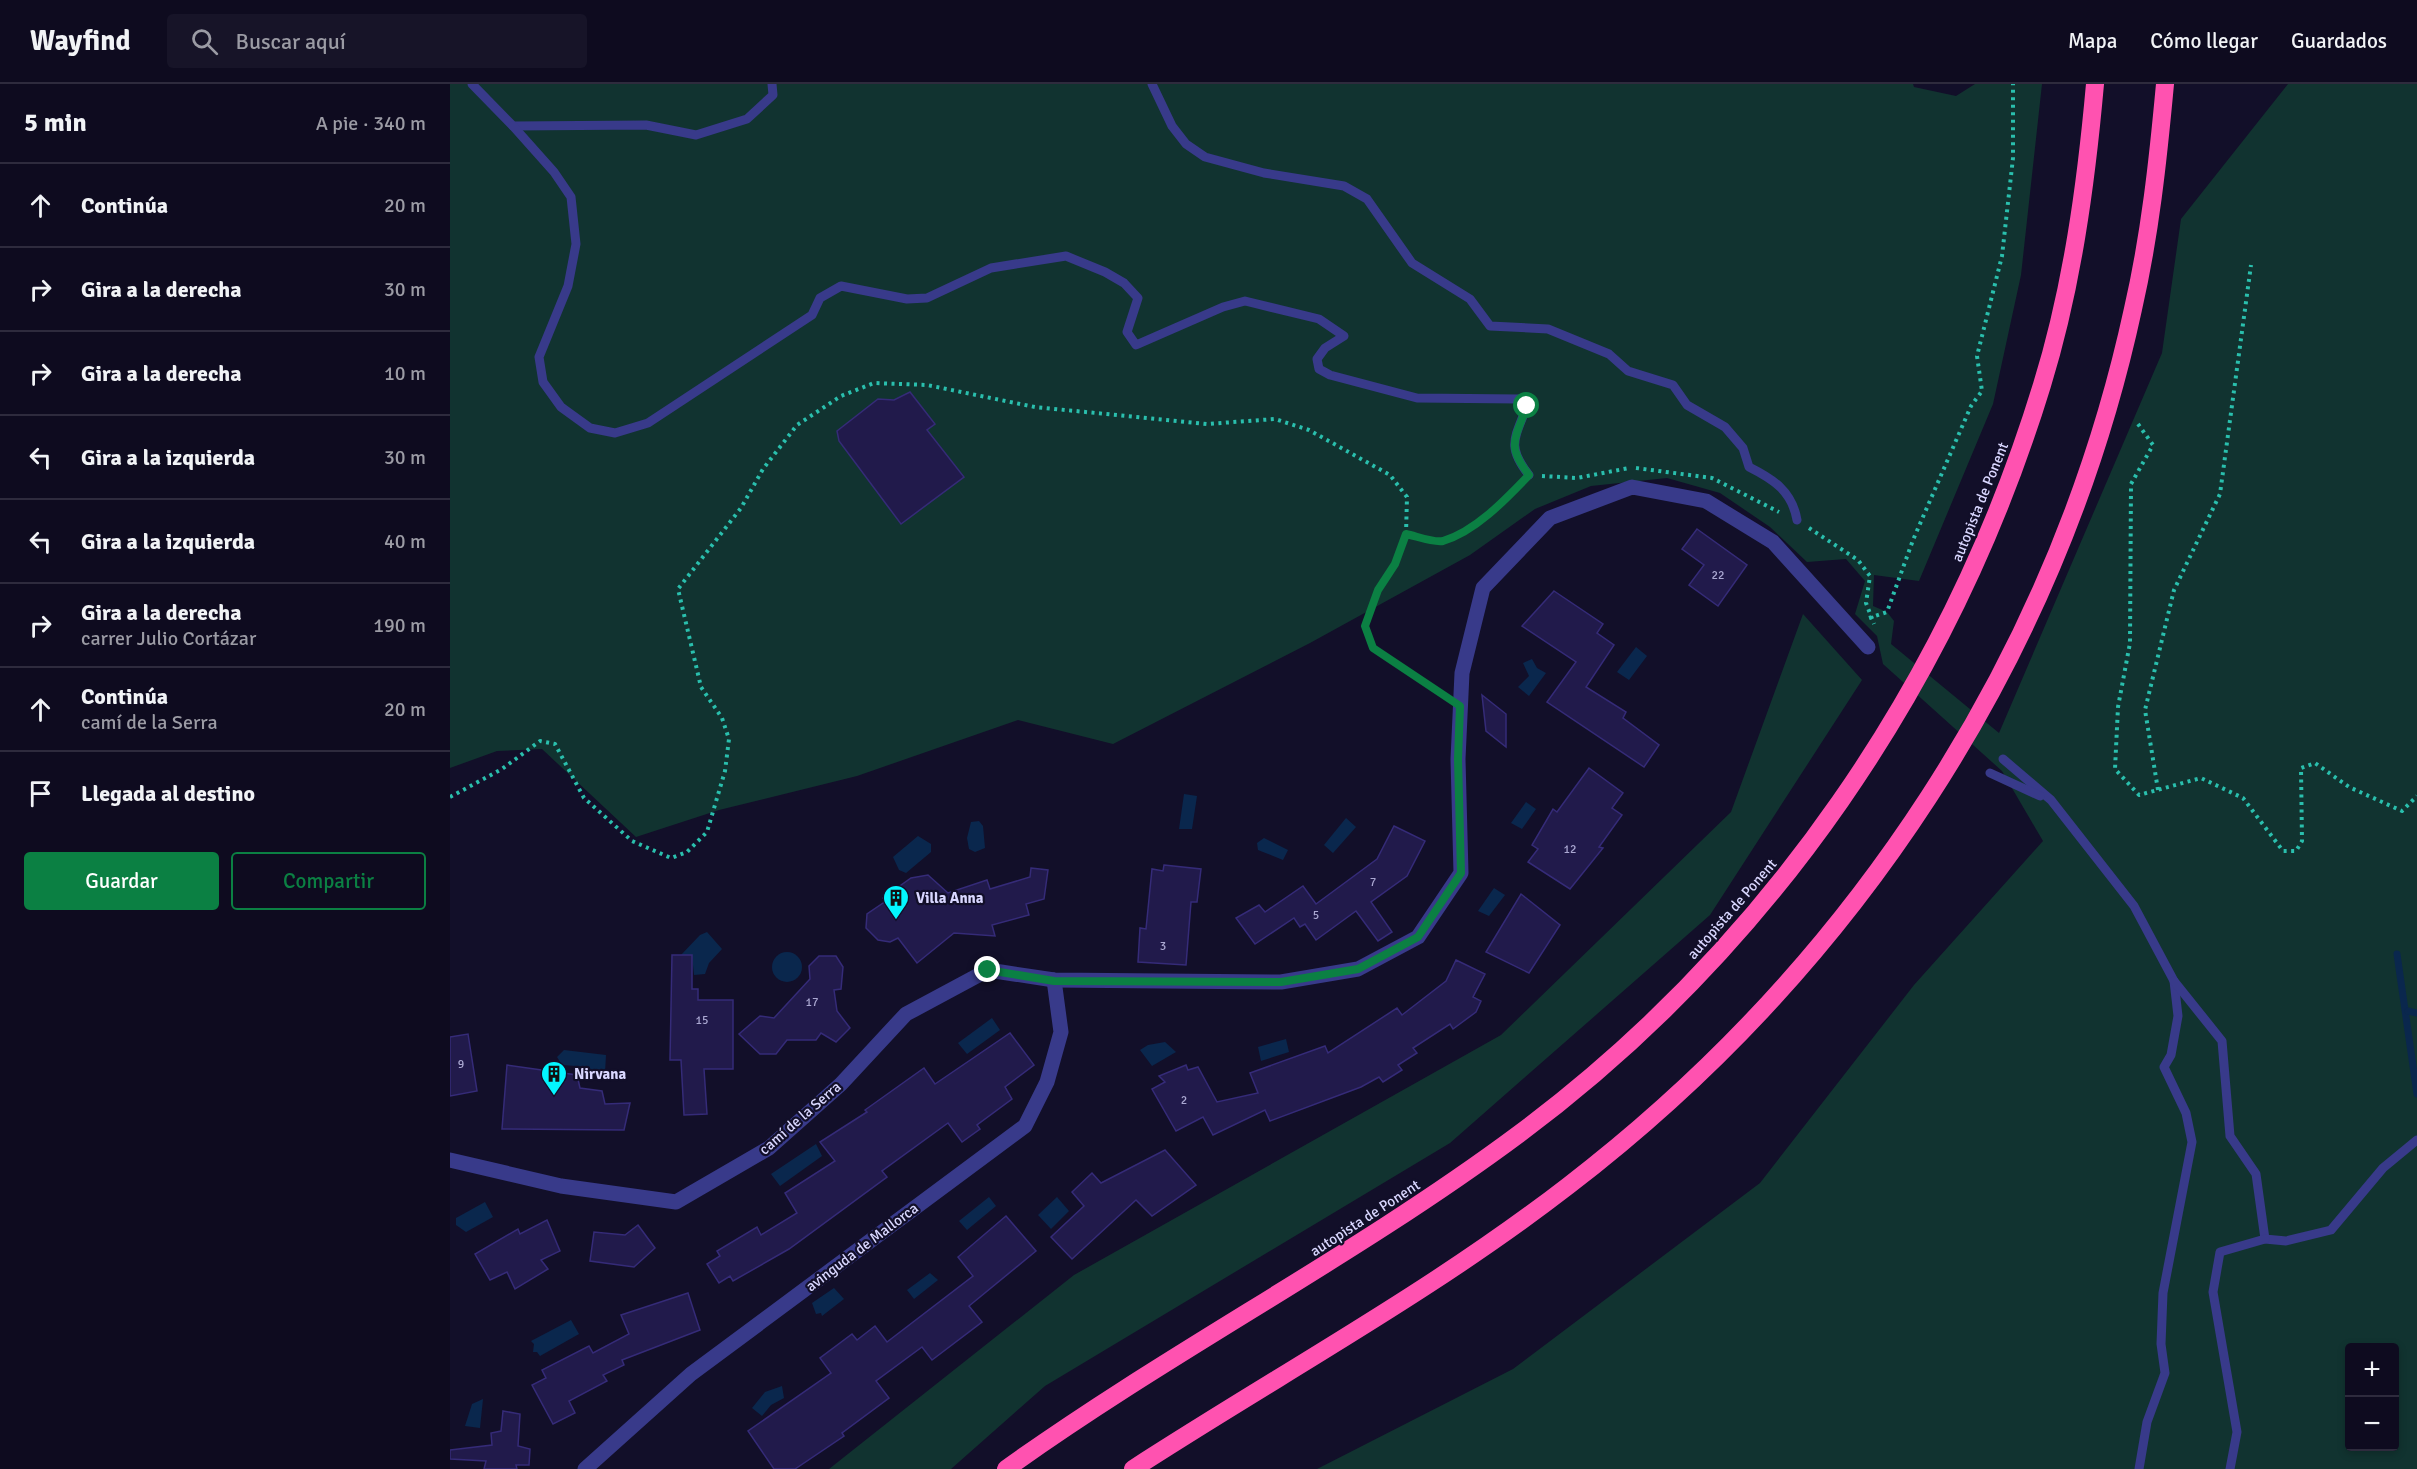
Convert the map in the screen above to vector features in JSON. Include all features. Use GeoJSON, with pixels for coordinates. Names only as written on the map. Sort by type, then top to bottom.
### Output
{"type":"FeatureCollection","features":[{"type":"Feature","properties":{"kind":"highway","name":"autopista de Ponent"},"geometry":{"type":"LineString","coordinates":[[1006,1469],[1114,1396],[1380,1230],[1524,1130],[1595,1073],[1655,1018],[1773,892],[1844,798],[1906,700],[1960,597],[2001,501],[2043,382],[2057,328],[2078,221],[2095,84]]}},
{"type":"Feature","properties":{"kind":"highway"},"geometry":{"type":"LineString","coordinates":[[1133,1469],[1471,1256],[1613,1151],[1703,1072],[1784,989],[1822,945],[1895,851],[1934,792],[1989,699],[2040,592],[2084,483],[2102,429],[2133,312],[2154,195],[2165,84]]}},
{"type":"Feature","properties":{"kind":"street","name":"camí de la Serra"},"geometry":{"type":"LineString","coordinates":[[450,1160],[561,1186],[676,1202],[769,1148],[841,1084],[906,1014],[988,970],[1054,981],[1281,982],[1358,969],[1418,937],[1461,873],[1458,759],[1462,673],[1483,588],[1550,518],[1632,487],[1706,501],[1773,542],[1868,647]]}},
{"type":"Feature","properties":{"kind":"street","name":"avinguda de Mallorca"},"geometry":{"type":"LineString","coordinates":[[585,1469],[691,1374],[1025,1126],[1047,1082],[1061,1032],[1054,981]]}},
{"type":"Feature","properties":{"kind":"lane"},"geometry":{"type":"LineString","coordinates":[[472,84],[554,172],[571,197],[576,244],[568,286],[539,357],[543,382],[561,407],[590,428],[615,433],[648,423],[812,315],[820,298],[841,286],[907,299],[927,298],[991,268],[1066,256],[1105,272],[1124,283],[1138,298],[1127,332],[1136,345],[1223,307],[1245,301],[1319,319],[1339,331],[1344,336],[1325,348],[1317,359],[1319,369],[1330,375],[1417,398],[1519,399],[1527,406],[1514,441],[1515,458],[1529,475]]}},
{"type":"Feature","properties":{"kind":"lane"},"geometry":{"type":"LineString","coordinates":[[513,126],[646,125],[696,135],[747,119],[773,95],[772,84]]}},
{"type":"Feature","properties":{"kind":"lane"},"geometry":{"type":"LineString","coordinates":[[1152,84],[1172,126],[1186,144],[1205,157],[1264,173],[1344,186],[1367,199],[1412,263],[1470,299],[1490,326],[1548,329],[1609,354],[1628,371],[1673,385],[1687,405],[1725,428],[1743,448],[1749,467],[1775,480],[1786,492],[1797,520]]}},
{"type":"Feature","properties":{"kind":"lane"},"geometry":{"type":"LineString","coordinates":[[2002,759],[2050,800],[2134,906],[2174,981],[2204,1014],[2223,1041],[2230,1136],[2256,1174],[2265,1239]]}},
{"type":"Feature","properties":{"kind":"lane"},"geometry":{"type":"LineString","coordinates":[[1990,773],[2050,800]]}},
{"type":"Feature","properties":{"kind":"lane"},"geometry":{"type":"LineString","coordinates":[[2139,1469],[2147,1422],[2165,1373],[2161,1344],[2163,1293],[2192,1142],[2186,1113],[2164,1066],[2171,1055],[2178,1016],[2174,981]]}},
{"type":"Feature","properties":{"kind":"lane"},"geometry":{"type":"LineString","coordinates":[[2230,1469],[2237,1432],[2213,1292],[2220,1252],[2265,1239],[2286,1241],[2331,1230],[2383,1168],[2417,1140]]}},
{"type":"Feature","properties":{"kind":"path"},"geometry":{"type":"LineString","coordinates":[[1871,619],[1887,612],[1922,519],[1971,406],[1982,391],[1977,356],[2002,256],[2013,158],[2013,84]]}},
{"type":"Feature","properties":{"kind":"path"},"geometry":{"type":"LineString","coordinates":[[2158,790],[2145,710],[2174,591],[2220,494],[2251,265]]}},
{"type":"Feature","properties":{"kind":"path"},"geometry":{"type":"LineString","coordinates":[[450,798],[502,768],[540,741],[555,744],[584,798],[632,841],[671,858],[687,852],[708,832],[725,771],[729,739],[723,718],[701,687],[678,589],[741,508],[762,469],[797,425],[841,396],[874,383],[927,385],[1035,407],[1207,424],[1275,419],[1309,430],[1389,475],[1407,497],[1406,534],[1395,564],[1378,590],[1365,626],[1373,648],[1460,706]]}},
{"type":"Feature","properties":{"kind":"path"},"geometry":{"type":"LineString","coordinates":[[2138,424],[2153,445],[2131,484],[2130,643],[2118,706],[2115,769],[2139,795],[2201,778],[2243,798],[2283,852],[2296,850],[2302,841],[2301,768],[2315,763],[2349,787],[2402,811],[2417,796]]}},
{"type":"Feature","properties":{"kind":"path"},"geometry":{"type":"LineString","coordinates":[[1406,534],[1441,542],[1467,528],[1503,502],[1529,475],[1577,478],[1618,468],[1645,468],[1712,478],[1797,520],[1858,561],[1870,576],[1866,603],[1876,627]]}},
{"type":"Feature","properties":{"kind":"path"},"geometry":{"type":"LineString","coordinates":[[1864,615],[1871,619]]}},
{"type":"Feature","properties":{"kind":"green space"},"geometry":{"type":"Polygon","coordinates":[[[450,84],[1913,84],[1914,87],[1956,96],[1975,84],[2042,84],[2021,275],[1993,404],[1919,581],[1874,575],[1873,606],[1887,612],[1894,621],[1891,644],[1999,733],[2162,353],[2181,219],[2288,84],[2417,84],[2417,1469],[1317,1469],[1513,1369],[1760,1183],[1914,985],[2043,841],[2002,771],[1883,664],[1877,636],[1855,614],[1865,581],[1846,559],[1807,562],[1770,527],[1720,493],[1667,478],[1591,486],[1535,509],[1470,555],[1310,643],[1113,744],[1018,720],[857,776],[719,810],[636,837],[542,749],[497,751],[450,768],[450,84]]]}},
{"type":"Feature","properties":{"kind":"green space"},"geometry":{"type":"Polygon","coordinates":[[[1803,614],[1862,680],[1710,915],[1450,1143],[1045,1386],[951,1469],[829,1469],[1074,1275],[1501,1035],[1731,812],[1803,614]]]}},
{"type":"Feature","properties":{"kind":"water"},"geometry":{"type":"Polygon","coordinates":[[[1636,647],[1647,656],[1629,680],[1617,672],[1636,647]]]}},
{"type":"Feature","properties":{"kind":"water"},"geometry":{"type":"Polygon","coordinates":[[[1532,659],[1537,668],[1546,673],[1529,696],[1518,687],[1529,676],[1523,663],[1532,659]]]}},
{"type":"Feature","properties":{"kind":"water"},"geometry":{"type":"Polygon","coordinates":[[[1184,794],[1197,796],[1192,829],[1179,829],[1184,794]]]}},
{"type":"Feature","properties":{"kind":"water"},"geometry":{"type":"Polygon","coordinates":[[[1526,802],[1536,809],[1522,829],[1511,823],[1526,802]]]}},
{"type":"Feature","properties":{"kind":"water"},"geometry":{"type":"Polygon","coordinates":[[[1346,818],[1356,827],[1333,853],[1324,845],[1346,818]]]}},
{"type":"Feature","properties":{"kind":"water"},"geometry":{"type":"Polygon","coordinates":[[[979,821],[983,826],[985,848],[975,852],[969,849],[967,838],[971,822],[979,821]]]}},
{"type":"Feature","properties":{"kind":"water"},"geometry":{"type":"Polygon","coordinates":[[[918,836],[931,844],[931,852],[906,873],[899,870],[893,857],[918,836]]]}},
{"type":"Feature","properties":{"kind":"water"},"geometry":{"type":"Polygon","coordinates":[[[1264,838],[1288,850],[1283,860],[1258,850],[1257,843],[1264,838]]]}},
{"type":"Feature","properties":{"kind":"water"},"geometry":{"type":"Polygon","coordinates":[[[1494,888],[1505,895],[1489,916],[1478,911],[1494,888]]]}},
{"type":"Feature","properties":{"kind":"water"},"geometry":{"type":"Polygon","coordinates":[[[707,932],[722,949],[709,963],[705,974],[694,975],[692,955],[681,955],[700,935],[707,932]]]}},
{"type":"Feature","properties":{"kind":"water"},"geometry":{"type":"Polygon","coordinates":[[[787,952],[793,953],[801,961],[801,973],[793,981],[787,982],[781,981],[773,973],[772,967],[773,961],[781,953],[787,952]]]}},
{"type":"Feature","properties":{"kind":"water"},"geometry":{"type":"Polygon","coordinates":[[[992,1018],[1000,1030],[967,1054],[958,1043],[992,1018]]]}},
{"type":"Feature","properties":{"kind":"water"},"geometry":{"type":"Polygon","coordinates":[[[1286,1039],[1289,1052],[1261,1061],[1258,1047],[1286,1039]]]}},
{"type":"Feature","properties":{"kind":"water"},"geometry":{"type":"Polygon","coordinates":[[[1165,1042],[1176,1052],[1152,1066],[1140,1050],[1148,1045],[1165,1042]]]}},
{"type":"Feature","properties":{"kind":"water"},"geometry":{"type":"Polygon","coordinates":[[[564,1050],[606,1055],[605,1073],[589,1072],[590,1067],[562,1065],[557,1057],[564,1050]]]}},
{"type":"Feature","properties":{"kind":"water"},"geometry":{"type":"Polygon","coordinates":[[[816,1144],[822,1156],[780,1186],[771,1174],[816,1144]]]}},
{"type":"Feature","properties":{"kind":"water"},"geometry":{"type":"Polygon","coordinates":[[[989,1197],[996,1206],[967,1230],[959,1221],[989,1197]]]}},
{"type":"Feature","properties":{"kind":"water"},"geometry":{"type":"Polygon","coordinates":[[[1057,1197],[1069,1211],[1051,1229],[1038,1215],[1057,1197]]]}},
{"type":"Feature","properties":{"kind":"water"},"geometry":{"type":"Polygon","coordinates":[[[485,1202],[493,1217],[466,1232],[456,1225],[456,1218],[485,1202]]]}},
{"type":"Feature","properties":{"kind":"water"},"geometry":{"type":"Polygon","coordinates":[[[930,1273],[938,1280],[914,1299],[907,1290],[930,1273]]]}},
{"type":"Feature","properties":{"kind":"water"},"geometry":{"type":"Polygon","coordinates":[[[834,1288],[844,1299],[822,1316],[821,1313],[816,1314],[812,1303],[834,1288]]]}},
{"type":"Feature","properties":{"kind":"water"},"geometry":{"type":"Polygon","coordinates":[[[571,1320],[579,1334],[540,1356],[537,1352],[533,1352],[534,1344],[531,1341],[571,1320]]]}},
{"type":"Feature","properties":{"kind":"water"},"geometry":{"type":"Polygon","coordinates":[[[782,1386],[784,1398],[771,1405],[762,1416],[752,1408],[765,1392],[782,1386]]]}},
{"type":"Feature","properties":{"kind":"water"},"geometry":{"type":"Polygon","coordinates":[[[483,1399],[480,1428],[465,1426],[472,1404],[483,1399]]]}},
{"type":"Feature","properties":{"kind":"building"},"geometry":{"type":"Polygon","coordinates":[[[910,392],[935,424],[927,430],[964,477],[901,524],[839,441],[837,431],[878,399],[894,400],[910,392]]]}},
{"type":"Feature","properties":{"kind":"building"},"geometry":{"type":"Polygon","coordinates":[[[1697,529],[1747,565],[1718,606],[1689,585],[1704,565],[1682,549],[1697,529]]]}},
{"type":"Feature","properties":{"kind":"building"},"geometry":{"type":"Polygon","coordinates":[[[1554,591],[1603,624],[1597,633],[1614,645],[1586,687],[1626,712],[1623,718],[1659,745],[1644,767],[1547,702],[1576,662],[1522,626],[1554,591]]]}},
{"type":"Feature","properties":{"kind":"building"},"geometry":{"type":"Polygon","coordinates":[[[1482,695],[1506,714],[1506,747],[1486,731],[1482,695]]]}},
{"type":"Feature","properties":{"kind":"building"},"geometry":{"type":"Polygon","coordinates":[[[1589,768],[1623,793],[1612,808],[1622,815],[1599,847],[1603,848],[1570,889],[1528,862],[1538,849],[1532,845],[1553,809],[1557,812],[1589,768]]]}},
{"type":"Feature","properties":{"kind":"building"},"geometry":{"type":"Polygon","coordinates":[[[1394,826],[1425,841],[1407,876],[1371,902],[1392,932],[1378,941],[1356,911],[1316,940],[1305,924],[1300,927],[1294,918],[1255,944],[1236,918],[1259,905],[1265,912],[1303,886],[1316,904],[1377,859],[1394,826]]]}},
{"type":"Feature","properties":{"kind":"building"},"geometry":{"type":"Polygon","coordinates":[[[1164,865],[1201,869],[1197,902],[1191,902],[1186,965],[1138,962],[1140,928],[1146,929],[1152,869],[1163,871],[1164,865]]]}},
{"type":"Feature","properties":{"kind":"building"},"geometry":{"type":"Polygon","coordinates":[[[1031,868],[1048,870],[1044,899],[1026,904],[1029,915],[992,925],[995,936],[954,933],[917,963],[898,938],[890,942],[878,940],[866,928],[867,914],[886,901],[883,898],[911,878],[928,875],[948,893],[987,880],[990,889],[1030,877],[1031,868]]]}},
{"type":"Feature","properties":{"kind":"building"},"geometry":{"type":"Polygon","coordinates":[[[1521,894],[1560,925],[1529,973],[1486,952],[1521,894]]]}},
{"type":"Feature","properties":{"kind":"building"},"geometry":{"type":"Polygon","coordinates":[[[672,955],[692,955],[692,989],[698,989],[698,1000],[733,1000],[733,1069],[704,1069],[707,1114],[684,1115],[681,1060],[670,1060],[672,955]]]}},
{"type":"Feature","properties":{"kind":"building"},"geometry":{"type":"Polygon","coordinates":[[[819,956],[836,956],[843,967],[841,989],[834,990],[837,1011],[850,1028],[836,1042],[821,1033],[816,1040],[787,1040],[776,1054],[760,1054],[739,1034],[760,1016],[774,1018],[810,979],[809,966],[819,956]]]}},
{"type":"Feature","properties":{"kind":"building"},"geometry":{"type":"Polygon","coordinates":[[[1456,960],[1485,974],[1473,997],[1481,1001],[1476,1012],[1453,1029],[1450,1024],[1413,1048],[1417,1053],[1398,1065],[1402,1070],[1383,1082],[1379,1077],[1361,1087],[1270,1121],[1265,1110],[1213,1135],[1203,1117],[1176,1131],[1152,1089],[1165,1082],[1159,1076],[1186,1065],[1188,1070],[1198,1067],[1217,1102],[1258,1093],[1250,1073],[1325,1046],[1328,1053],[1397,1008],[1402,1015],[1446,981],[1456,960]]]}},
{"type":"Feature","properties":{"kind":"building"},"geometry":{"type":"Polygon","coordinates":[[[1010,1033],[1034,1065],[1005,1087],[1012,1099],[977,1125],[980,1129],[962,1142],[948,1123],[882,1171],[887,1177],[789,1249],[733,1281],[730,1276],[719,1283],[707,1264],[720,1256],[717,1251],[757,1227],[761,1235],[797,1213],[785,1193],[835,1161],[820,1142],[867,1112],[865,1110],[924,1068],[935,1084],[1010,1033]]]}},
{"type":"Feature","properties":{"kind":"building"},"geometry":{"type":"Polygon","coordinates":[[[468,1034],[477,1091],[450,1096],[450,1037],[468,1034]]]}},
{"type":"Feature","properties":{"kind":"building","name":"Nirvana"},"geometry":{"type":"Polygon","coordinates":[[[507,1065],[577,1075],[580,1088],[602,1091],[605,1104],[630,1103],[624,1130],[502,1129],[507,1065]]]}},
{"type":"Feature","properties":{"kind":"building"},"geometry":{"type":"Polygon","coordinates":[[[1165,1150],[1196,1185],[1152,1216],[1136,1200],[1072,1259],[1051,1237],[1084,1206],[1072,1192],[1092,1173],[1101,1183],[1165,1150]]]}},
{"type":"Feature","properties":{"kind":"building"},"geometry":{"type":"Polygon","coordinates":[[[1006,1216],[1036,1251],[969,1306],[982,1322],[932,1360],[922,1347],[876,1381],[889,1398],[842,1433],[844,1436],[795,1469],[774,1469],[748,1431],[831,1373],[820,1358],[852,1334],[857,1340],[875,1326],[887,1342],[973,1276],[958,1257],[1006,1216]]]}},
{"type":"Feature","properties":{"kind":"building"},"geometry":{"type":"Polygon","coordinates":[[[547,1220],[560,1251],[541,1260],[548,1269],[515,1289],[507,1272],[490,1280],[475,1254],[518,1229],[520,1234],[547,1220]]]}},
{"type":"Feature","properties":{"kind":"building"},"geometry":{"type":"Polygon","coordinates":[[[638,1225],[655,1248],[634,1267],[590,1261],[594,1232],[625,1235],[638,1225]]]}},
{"type":"Feature","properties":{"kind":"building"},"geometry":{"type":"Polygon","coordinates":[[[688,1293],[700,1330],[622,1360],[624,1365],[603,1375],[607,1381],[569,1401],[575,1413],[553,1424],[532,1385],[546,1378],[542,1370],[589,1346],[593,1353],[629,1334],[621,1315],[688,1293]]]}},
{"type":"Feature","properties":{"kind":"building"},"geometry":{"type":"Polygon","coordinates":[[[503,1411],[520,1414],[518,1446],[530,1449],[529,1465],[516,1465],[517,1469],[484,1469],[486,1461],[450,1459],[450,1450],[492,1445],[491,1433],[501,1431],[503,1411]]]}},
{"type":"Feature","properties":{"kind":"waterway"},"geometry":{"type":"LineString","coordinates":[[2397,954],[2417,1094]]}},
{"type":"Feature","properties":{"kind":"waterway"},"geometry":{"type":"LineString","coordinates":[[2408,1011],[2417,1013]]}},
{"type":"Feature","properties":{"kind":"place","name":"Villa Anna"},"geometry":{"type":"Point","coordinates":[896,921]}},
{"type":"Feature","properties":{"kind":"place","name":"Nirvana"},"geometry":{"type":"Point","coordinates":[554,1097]}},
{"type":"Feature","properties":{"kind":"route"},"geometry":{"type":"LineString","coordinates":[[988,970],[1054,981],[1281,982],[1358,969],[1418,937],[1461,873],[1458,759],[1460,706],[1373,648],[1365,626],[1378,590],[1395,564],[1406,534],[1441,542],[1467,528],[1503,502],[1529,475],[1515,458],[1514,441],[1527,406]]}}]}
